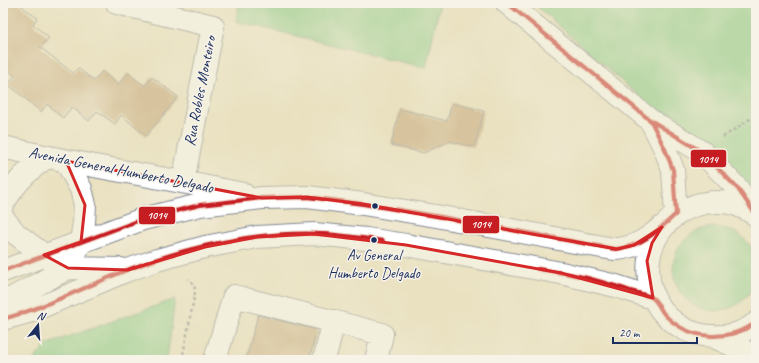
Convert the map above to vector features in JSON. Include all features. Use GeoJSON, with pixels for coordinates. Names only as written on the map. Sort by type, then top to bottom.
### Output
{"type":"FeatureCollection","features":[{"type":"Feature","properties":{"kind":"street","name":"Rua Robles Monteiro"},"geometry":{"type":"LineString","coordinates":[[117,3],[213,26],[183,182]]}},
{"type":"Feature","properties":{"kind":"street"},"geometry":{"type":"LineString","coordinates":[[507,3],[651,121],[702,152],[738,189],[756,215]]}},
{"type":"Feature","properties":{"kind":"street"},"geometry":{"type":"LineString","coordinates":[[651,121],[665,149],[673,170],[669,221],[652,243],[648,261],[648,280],[653,298],[664,314],[678,326],[695,334],[714,337],[744,350],[756,360]]}},
{"type":"Feature","properties":{"kind":"street","name":"Avenida General Humberto Delgado"},"geometry":{"type":"LineString","coordinates":[[3,147],[56,159],[262,198]]}},
{"type":"Feature","properties":{"kind":"street"},"geometry":{"type":"LineString","coordinates":[[3,204],[12,189],[27,171],[56,159],[81,189],[85,205],[84,222],[80,242],[68,268],[7,313],[3,335]]}},
{"type":"Feature","properties":{"kind":"street"},"geometry":{"type":"LineString","coordinates":[[3,271],[143,219],[200,205],[262,198],[307,197],[363,204],[616,249],[634,245],[648,239],[669,221],[692,206],[711,202],[730,203],[756,215]]}},
{"type":"Feature","properties":{"kind":"street"},"geometry":{"type":"LineString","coordinates":[[3,218],[16,234],[44,255],[68,268],[128,270]]}},
{"type":"Feature","properties":{"kind":"street"},"geometry":{"type":"LineString","coordinates":[[7,313],[32,311],[128,270],[157,260],[205,247],[257,237],[314,234],[366,239],[406,245],[561,273],[610,284],[653,298]]}},
{"type":"Feature","properties":{"kind":"street"},"geometry":{"type":"LineString","coordinates":[[215,360],[234,296],[382,334],[376,360]]}},
{"type":"Feature","properties":{"kind":"street"},"geometry":{"type":"LineString","coordinates":[[324,360],[334,321]]}},
{"type":"Feature","properties":{"kind":"street"},"geometry":{"type":"LineString","coordinates":[[714,337],[733,335],[752,327],[756,323]]}},
{"type":"Feature","properties":{"kind":"path"},"geometry":{"type":"LineString","coordinates":[[702,152],[756,115]]}},
{"type":"Feature","properties":{"kind":"path"},"geometry":{"type":"LineString","coordinates":[[157,260],[192,282],[195,288],[182,360]]}},
{"type":"Feature","properties":{"kind":"highlighted area"},"geometry":{"type":"Polygon","coordinates":[[[66,161],[262,198],[307,197],[363,204],[617,249],[634,245],[662,227],[652,243],[647,261],[653,298],[561,273],[406,245],[314,234],[257,237],[205,247],[128,270],[68,268],[44,255],[81,242],[85,205],[66,161]]]}},
{"type":"Feature","properties":{"kind":"green space"},"geometry":{"type":"Polygon","coordinates":[[[239,3],[440,3],[426,68],[236,21],[239,3]]]}},
{"type":"Feature","properties":{"kind":"green space"},"geometry":{"type":"Polygon","coordinates":[[[533,3],[756,3],[756,199],[533,3]]]}},
{"type":"Feature","properties":{"kind":"green space"},"geometry":{"type":"Polygon","coordinates":[[[715,227],[731,230],[745,239],[754,253],[757,269],[754,285],[745,299],[731,308],[715,311],[699,308],[685,299],[676,285],[673,269],[676,253],[685,239],[699,230],[715,227]]]}},
{"type":"Feature","properties":{"kind":"green space"},"geometry":{"type":"Polygon","coordinates":[[[175,299],[167,360],[33,360],[48,344],[175,299]]]}},
{"type":"Feature","properties":{"kind":"building"},"geometry":{"type":"Polygon","coordinates":[[[3,3],[18,3],[37,18],[33,24],[49,38],[40,47],[73,73],[78,68],[94,81],[102,71],[118,85],[128,73],[145,86],[152,77],[178,97],[146,136],[121,115],[115,124],[97,111],[89,121],[72,107],[63,118],[47,104],[41,112],[8,84],[15,76],[3,66],[3,3]]]}},
{"type":"Feature","properties":{"kind":"building"},"geometry":{"type":"Polygon","coordinates":[[[452,103],[484,111],[474,147],[449,141],[424,153],[391,145],[400,109],[447,121],[452,103]]]}},
{"type":"Feature","properties":{"kind":"building"},"geometry":{"type":"Polygon","coordinates":[[[258,315],[317,330],[309,360],[246,360],[258,315]]]}},
{"type":"Feature","properties":{"kind":"transit line","name":"1014"},"geometry":{"type":"LineString","coordinates":[[3,271],[143,219],[200,205],[262,198],[307,197],[363,204],[615,249],[624,248],[641,242],[656,232],[676,214],[673,170],[665,149],[651,121],[507,3]]}},
{"type":"Feature","properties":{"kind":"transit line","name":"1014"},"geometry":{"type":"LineString","coordinates":[[647,118],[702,152],[738,189],[756,215]]}},
{"type":"Feature","properties":{"kind":"transit line","name":"1014"},"geometry":{"type":"LineString","coordinates":[[3,319],[50,303],[150,261],[198,247],[248,238],[298,234],[338,235],[383,241]]}},
{"type":"Feature","properties":{"kind":"transit line","name":"1014"},"geometry":{"type":"LineString","coordinates":[[538,269],[572,274],[651,297],[657,302],[664,314],[674,323],[696,334],[721,336],[745,329],[756,323]]}},
{"type":"Feature","properties":{"kind":"place","name":"Av General Humberto Delgado"},"geometry":{"type":"Point","coordinates":[374,240]}}]}
